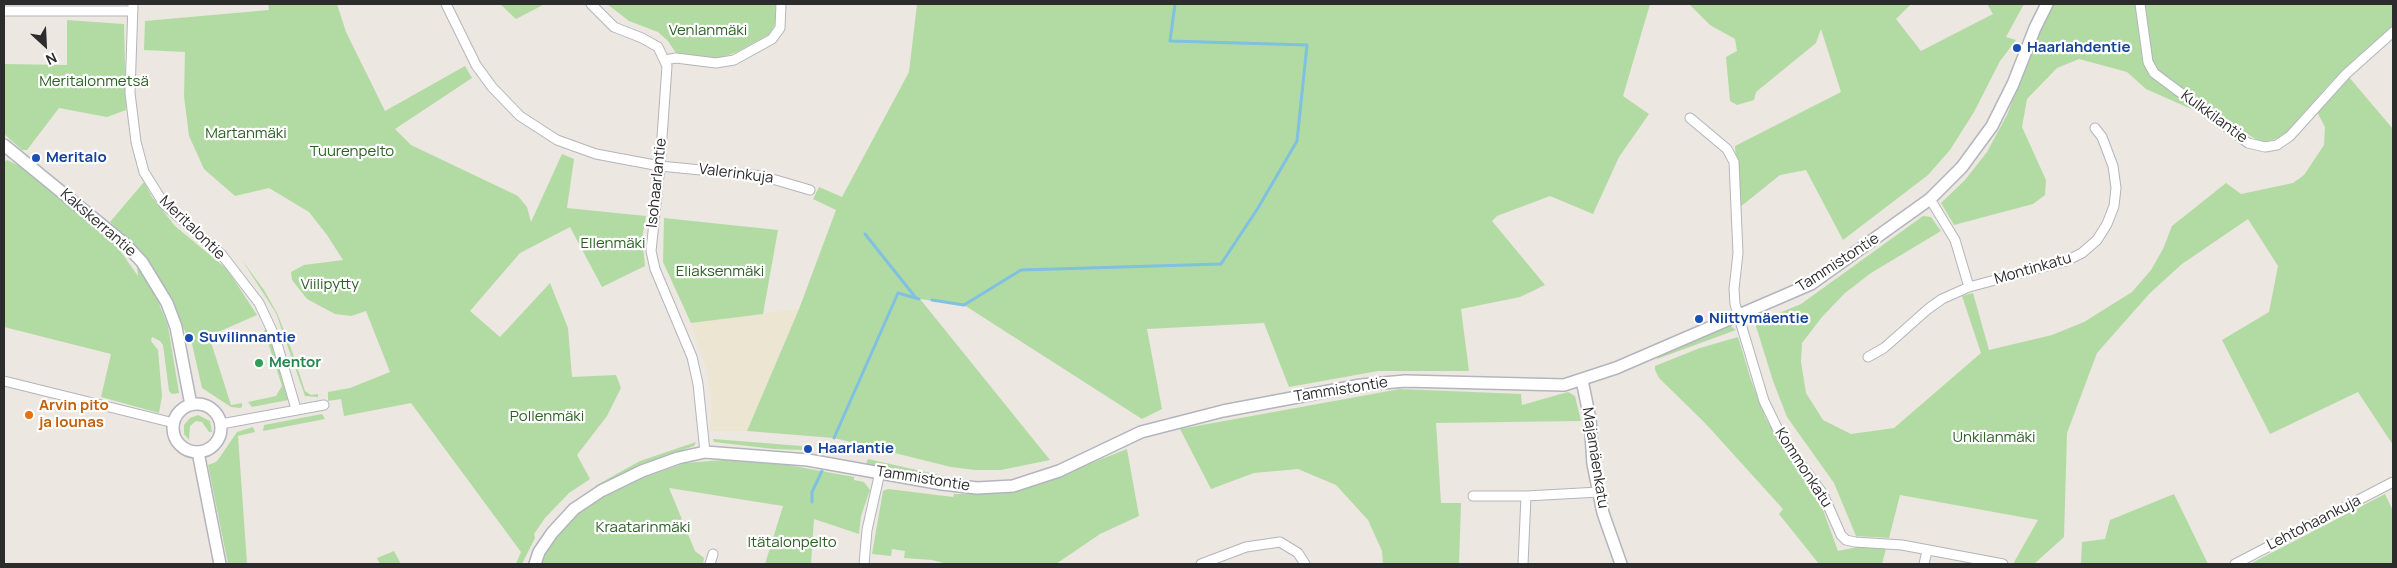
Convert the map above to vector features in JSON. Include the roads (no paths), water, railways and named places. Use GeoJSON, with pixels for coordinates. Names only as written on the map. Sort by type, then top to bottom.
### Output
{"type":"FeatureCollection","features":[{"type":"Feature","properties":{"kind":"street","name":"Valerinkuja"},"geometry":{"type":"LineString","coordinates":[[446,4],[485,78],[520,116],[543,132],[580,150],[660,166],[762,176],[810,190]]}},
{"type":"Feature","properties":{"kind":"street"},"geometry":{"type":"LineString","coordinates":[[591,4],[614,27],[642,38],[658,47],[665,60],[676,58],[716,63],[734,60],[772,39],[780,28],[781,4]]}},
{"type":"Feature","properties":{"kind":"street","name":"Tammistontie"},"geometry":{"type":"LineString","coordinates":[[535,564],[539,552],[552,533],[574,510],[601,491],[642,471],[678,458],[705,452],[808,460],[942,484],[977,488],[1013,486],[1059,471],[1124,439],[1168,424],[1326,391],[1404,381],[1553,386],[1582,380],[1811,284],[1930,199],[1962,167],[1992,126],[2013,84],[2034,28],[2048,4]]}},
{"type":"Feature","properties":{"kind":"street","name":"Kulkkilantie"},"geometry":{"type":"LineString","coordinates":[[2140,4],[2148,62],[2154,72],[2248,143],[2265,147],[2278,145],[2290,136],[2346,74],[2393,32]]}},
{"type":"Feature","properties":{"kind":"street"},"geometry":{"type":"LineString","coordinates":[[4,11],[133,7]]}},
{"type":"Feature","properties":{"kind":"street","name":"Meritalontie"},"geometry":{"type":"LineString","coordinates":[[133,7],[132,111],[136,142],[144,172],[164,204],[222,255],[258,303],[275,337],[296,409]]}},
{"type":"Feature","properties":{"kind":"street","name":"Isohaarlantie"},"geometry":{"type":"LineString","coordinates":[[665,60],[667,71],[660,166],[651,236],[652,259],[692,357],[698,384],[705,452]]}},
{"type":"Feature","properties":{"kind":"street"},"geometry":{"type":"LineString","coordinates":[[1690,118],[1727,149],[1734,162],[1738,253],[1734,289],[1738,316]]}},
{"type":"Feature","properties":{"kind":"street","name":"Montinkatu"},"geometry":{"type":"LineString","coordinates":[[1868,356],[1884,348],[1942,299],[1970,287],[2066,261],[2082,253],[2097,240],[2111,215],[2116,188],[2108,151],[2095,128]]}},
{"type":"Feature","properties":{"kind":"street","name":"Kakskerrantie"},"geometry":{"type":"LineString","coordinates":[[4,145],[125,244],[142,262],[167,303],[176,328],[191,405]]}},
{"type":"Feature","properties":{"kind":"street"},"geometry":{"type":"LineString","coordinates":[[1930,199],[1955,240],[1970,287]]}},
{"type":"Feature","properties":{"kind":"street","name":"Kommonkatu"},"geometry":{"type":"LineString","coordinates":[[1738,316],[1756,379],[1770,416],[1783,440],[1823,494],[1841,535],[1846,540],[1902,545],[2003,564]]}},
{"type":"Feature","properties":{"kind":"street","name":"Majamäenkatu"},"geometry":{"type":"LineString","coordinates":[[1582,380],[1590,419],[1603,513],[1621,564]]}},
{"type":"Feature","properties":{"kind":"street"},"geometry":{"type":"LineString","coordinates":[[4,381],[174,423]]}},
{"type":"Feature","properties":{"kind":"street"},"geometry":{"type":"LineString","coordinates":[[221,424],[324,404]]}},
{"type":"Feature","properties":{"kind":"street"},"geometry":{"type":"LineString","coordinates":[[191,405],[208,406],[217,414],[221,424],[217,441],[209,449],[198,452],[187,449],[178,442],[174,432],[174,423],[181,410],[191,405]]}},
{"type":"Feature","properties":{"kind":"street"},"geometry":{"type":"LineString","coordinates":[[198,452],[220,564]]}},
{"type":"Feature","properties":{"kind":"street"},"geometry":{"type":"LineString","coordinates":[[864,564],[867,530],[880,472]]}},
{"type":"Feature","properties":{"kind":"street","name":"Lehtohaankuja"},"geometry":{"type":"LineString","coordinates":[[2235,564],[2393,482]]}},
{"type":"Feature","properties":{"kind":"street"},"geometry":{"type":"LineString","coordinates":[[1473,496],[1526,496],[1599,492]]}},
{"type":"Feature","properties":{"kind":"street"},"geometry":{"type":"LineString","coordinates":[[1524,564],[1526,496]]}},
{"type":"Feature","properties":{"kind":"street"},"geometry":{"type":"LineString","coordinates":[[1202,564],[1246,546],[1280,542],[1298,553],[1305,564]]}},
{"type":"Feature","properties":{"kind":"street"},"geometry":{"type":"LineString","coordinates":[[1924,564],[1927,550]]}},
{"type":"Feature","properties":{"kind":"street"},"geometry":{"type":"LineString","coordinates":[[710,564],[713,554]]}},
{"type":"Feature","properties":{"kind":"waterway"},"geometry":{"type":"LineString","coordinates":[[932,300],[964,305],[1021,270],[1221,264],[1258,208],[1297,141],[1307,45],[1170,41],[1175,4]]}},
{"type":"Feature","properties":{"kind":"waterway"},"geometry":{"type":"LineString","coordinates":[[865,234],[916,298]]}},
{"type":"Feature","properties":{"kind":"waterway"},"geometry":{"type":"LineString","coordinates":[[834,438],[898,293],[919,299]]}},
{"type":"Feature","properties":{"kind":"waterway"},"geometry":{"type":"LineString","coordinates":[[812,502],[812,492],[822,471]]}},
{"type":"Feature","properties":{"kind":"place","name":"Haarlahdentie"},"geometry":{"type":"Point","coordinates":[2017,48]}},
{"type":"Feature","properties":{"kind":"place","name":"Meritalo"},"geometry":{"type":"Point","coordinates":[36,158]}},
{"type":"Feature","properties":{"kind":"place","name":"Niittymäentie"},"geometry":{"type":"Point","coordinates":[1699,319]}},
{"type":"Feature","properties":{"kind":"place","name":"Suvilinnantie"},"geometry":{"type":"Point","coordinates":[189,338]}},
{"type":"Feature","properties":{"kind":"place","name":"Mentor"},"geometry":{"type":"Point","coordinates":[259,363]}},
{"type":"Feature","properties":{"kind":"place","name":"Arvin pito ja lounas"},"geometry":{"type":"Point","coordinates":[29,415]}},
{"type":"Feature","properties":{"kind":"place","name":"Haarlantie"},"geometry":{"type":"Point","coordinates":[808,449]}},
{"type":"Feature","properties":{"kind":"park label","name":"Venlanmäki"},"geometry":{"type":"Point","coordinates":[708,31]}},
{"type":"Feature","properties":{"kind":"park label","name":"Meritalonmetsä"},"geometry":{"type":"Point","coordinates":[94,82]}},
{"type":"Feature","properties":{"kind":"park label","name":"Martanmäki"},"geometry":{"type":"Point","coordinates":[246,134]}},
{"type":"Feature","properties":{"kind":"park label","name":"Tuurenpelto"},"geometry":{"type":"Point","coordinates":[352,152]}},
{"type":"Feature","properties":{"kind":"park label","name":"Ellenmäki"},"geometry":{"type":"Point","coordinates":[613,244]}},
{"type":"Feature","properties":{"kind":"park label","name":"Eliaksenmäki"},"geometry":{"type":"Point","coordinates":[720,272]}},
{"type":"Feature","properties":{"kind":"park label","name":"Viilipytty"},"geometry":{"type":"Point","coordinates":[330,285]}},
{"type":"Feature","properties":{"kind":"park label","name":"Pollenmäki"},"geometry":{"type":"Point","coordinates":[547,417]}},
{"type":"Feature","properties":{"kind":"park label","name":"Unkilanmäki"},"geometry":{"type":"Point","coordinates":[1994,438]}},
{"type":"Feature","properties":{"kind":"park label","name":"Kraatarinmäki"},"geometry":{"type":"Point","coordinates":[643,528]}},
{"type":"Feature","properties":{"kind":"park label","name":"Itätalonpelto"},"geometry":{"type":"Point","coordinates":[792,543]}}]}
